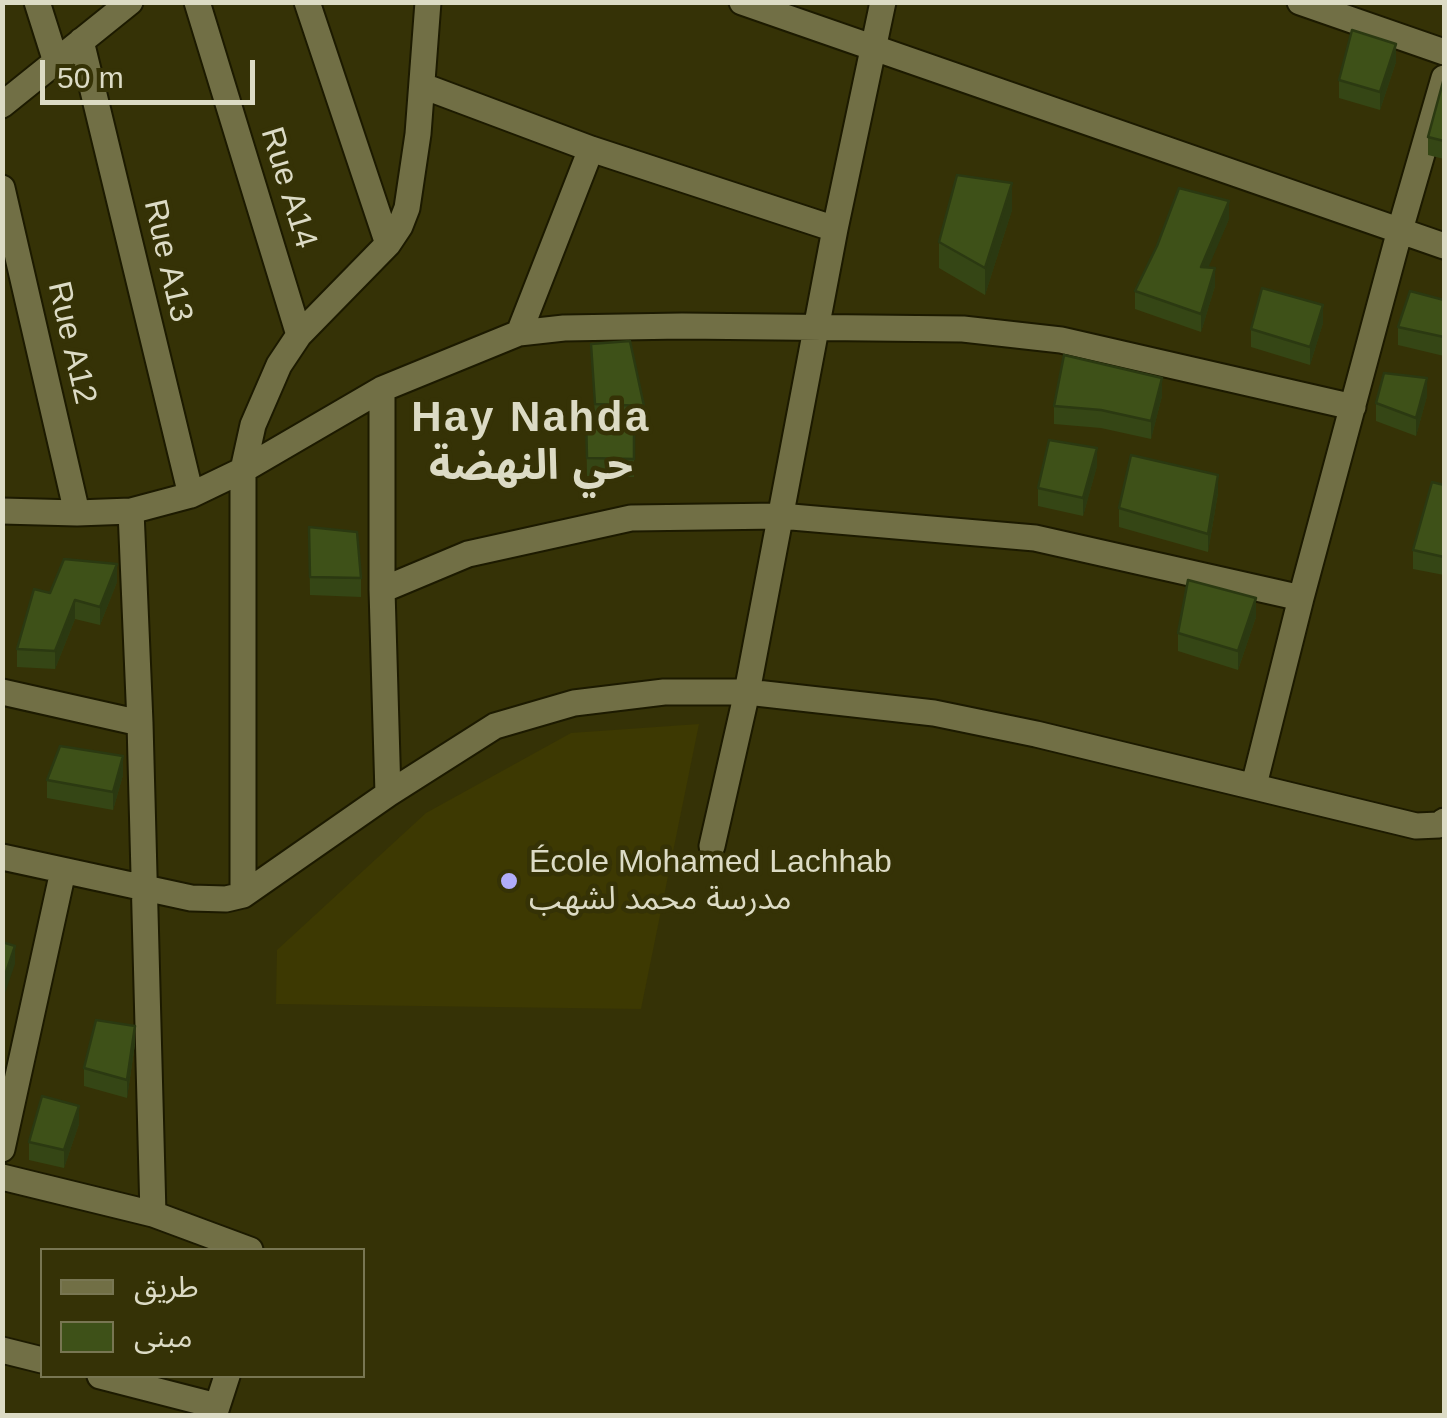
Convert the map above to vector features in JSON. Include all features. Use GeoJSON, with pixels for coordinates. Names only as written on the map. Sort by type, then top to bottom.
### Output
{"type":"FeatureCollection","features":[{"type":"Feature","properties":{"kind":"street"},"geometry":{"type":"LineString","coordinates":[[37,2],[56,62]]}},
{"type":"Feature","properties":{"kind":"street"},"geometry":{"type":"LineString","coordinates":[[2,105],[130,2]]}},
{"type":"Feature","properties":{"kind":"street","name":"Rue A14"},"geometry":{"type":"LineString","coordinates":[[197,2],[299,336]]}},
{"type":"Feature","properties":{"kind":"street"},"geometry":{"type":"LineString","coordinates":[[307,2],[388,244]]}},
{"type":"Feature","properties":{"kind":"street"},"geometry":{"type":"LineString","coordinates":[[243,895],[242,470],[253,425],[279,365],[299,336],[388,244],[407,208],[423,86],[428,2]]}},
{"type":"Feature","properties":{"kind":"street"},"geometry":{"type":"LineString","coordinates":[[742,2],[1444,246]]}},
{"type":"Feature","properties":{"kind":"street"},"geometry":{"type":"LineString","coordinates":[[712,846],[747,692],[835,229],[883,2]]}},
{"type":"Feature","properties":{"kind":"street"},"geometry":{"type":"LineString","coordinates":[[1300,2],[1444,52]]}},
{"type":"Feature","properties":{"kind":"street","name":"Rue A13"},"geometry":{"type":"LineString","coordinates":[[80,41],[191,495]]}},
{"type":"Feature","properties":{"kind":"street"},"geometry":{"type":"LineString","coordinates":[[1254,785],[1301,598],[1444,78]]}},
{"type":"Feature","properties":{"kind":"street"},"geometry":{"type":"LineString","coordinates":[[423,86],[591,149],[835,229]]}},
{"type":"Feature","properties":{"kind":"street"},"geometry":{"type":"LineString","coordinates":[[519,334],[591,149]]}},
{"type":"Feature","properties":{"kind":"street","name":"Rue A12"},"geometry":{"type":"LineString","coordinates":[[2,188],[78,513]]}},
{"type":"Feature","properties":{"kind":"street"},"geometry":{"type":"LineString","coordinates":[[2,511],[130,511],[191,495],[242,470],[382,388],[519,334],[564,328],[963,329],[1061,340],[1353,406]]}},
{"type":"Feature","properties":{"kind":"street"},"geometry":{"type":"LineString","coordinates":[[382,388],[388,794]]}},
{"type":"Feature","properties":{"kind":"street"},"geometry":{"type":"LineString","coordinates":[[130,511],[140,723],[153,1214]]}},
{"type":"Feature","properties":{"kind":"street"},"geometry":{"type":"LineString","coordinates":[[382,590],[468,554],[631,518],[780,516],[1036,538],[1301,598]]}},
{"type":"Feature","properties":{"kind":"street"},"geometry":{"type":"LineString","coordinates":[[2,692],[140,723]]}},
{"type":"Feature","properties":{"kind":"street"},"geometry":{"type":"LineString","coordinates":[[2,857],[191,898],[226,899],[243,895],[494,726],[574,703],[664,692],[747,692],[934,713],[1416,826],[1439,826],[1444,821]]}},
{"type":"Feature","properties":{"kind":"street"},"geometry":{"type":"LineString","coordinates":[[2,1149],[62,871]]}},
{"type":"Feature","properties":{"kind":"street"},"geometry":{"type":"LineString","coordinates":[[2,1177],[153,1214],[245,1248]]}},
{"type":"Feature","properties":{"kind":"street"},"geometry":{"type":"LineString","coordinates":[[2,1350],[40,1360]]}},
{"type":"Feature","properties":{"kind":"street"},"geometry":{"type":"LineString","coordinates":[[107,1378],[215,1411],[226,1378]]}},
{"type":"Feature","properties":{"kind":"shaded area","name":"École Mohamed Lachhab مدرسة محمد لشهب"},"geometry":{"type":"Polygon","coordinates":[[[699,724],[641,1009],[276,1004],[277,950],[426,813],[571,733],[699,724]]]}},
{"type":"Feature","properties":{"kind":"building"},"geometry":{"type":"Polygon","coordinates":[[[1352,30],[1396,44],[1380,92],[1339,80],[1352,30]]]}},
{"type":"Feature","properties":{"kind":"building"},"geometry":{"type":"Polygon","coordinates":[[[1444,78],[1444,141],[1428,137],[1444,78]]]}},
{"type":"Feature","properties":{"kind":"building"},"geometry":{"type":"Polygon","coordinates":[[[957,175],[1012,183],[985,268],[939,242],[957,175]]]}},
{"type":"Feature","properties":{"kind":"building"},"geometry":{"type":"Polygon","coordinates":[[[1179,188],[1229,201],[1201,267],[1215,268],[1201,314],[1135,291],[1179,188]]]}},
{"type":"Feature","properties":{"kind":"building"},"geometry":{"type":"Polygon","coordinates":[[[1262,288],[1323,305],[1310,347],[1251,329],[1262,288]]]}},
{"type":"Feature","properties":{"kind":"building"},"geometry":{"type":"Polygon","coordinates":[[[1410,291],[1444,300],[1444,337],[1398,327],[1410,291]]]}},
{"type":"Feature","properties":{"kind":"building"},"geometry":{"type":"Polygon","coordinates":[[[630,341],[644,406],[595,404],[591,344],[630,341]]]}},
{"type":"Feature","properties":{"kind":"building"},"geometry":{"type":"Polygon","coordinates":[[[1064,355],[1162,378],[1151,421],[1101,410],[1054,406],[1064,355]]]}},
{"type":"Feature","properties":{"kind":"building"},"geometry":{"type":"Polygon","coordinates":[[[1384,373],[1427,378],[1416,418],[1376,403],[1384,373]]]}},
{"type":"Feature","properties":{"kind":"building"},"geometry":{"type":"Polygon","coordinates":[[[586,416],[634,417],[634,459],[587,458],[586,416]]]}},
{"type":"Feature","properties":{"kind":"building"},"geometry":{"type":"Polygon","coordinates":[[[1049,440],[1097,448],[1083,498],[1038,488],[1049,440]]]}},
{"type":"Feature","properties":{"kind":"building"},"geometry":{"type":"Polygon","coordinates":[[[1131,455],[1218,475],[1208,534],[1119,508],[1131,455]]]}},
{"type":"Feature","properties":{"kind":"building"},"geometry":{"type":"Polygon","coordinates":[[[1432,482],[1444,485],[1444,557],[1413,550],[1432,482]]]}},
{"type":"Feature","properties":{"kind":"building"},"geometry":{"type":"Polygon","coordinates":[[[309,527],[357,532],[361,578],[310,577],[309,527]]]}},
{"type":"Feature","properties":{"kind":"building"},"geometry":{"type":"Polygon","coordinates":[[[64,559],[117,564],[100,607],[75,600],[55,651],[17,649],[34,589],[50,593],[64,559]]]}},
{"type":"Feature","properties":{"kind":"building"},"geometry":{"type":"Polygon","coordinates":[[[1188,580],[1256,598],[1238,651],[1178,633],[1188,580]]]}},
{"type":"Feature","properties":{"kind":"building"},"geometry":{"type":"Polygon","coordinates":[[[60,746],[123,756],[113,792],[47,780],[60,746]]]}},
{"type":"Feature","properties":{"kind":"building"},"geometry":{"type":"Polygon","coordinates":[[[2,942],[15,946],[2,984],[2,942]]]}},
{"type":"Feature","properties":{"kind":"building"},"geometry":{"type":"Polygon","coordinates":[[[96,1020],[135,1026],[127,1080],[84,1068],[96,1020]]]}},
{"type":"Feature","properties":{"kind":"building"},"geometry":{"type":"Polygon","coordinates":[[[42,1096],[79,1106],[64,1150],[29,1142],[42,1096]]]}},
{"type":"Feature","properties":{"kind":"place","name":"École Mohamed Lachhab مدرسة محمد لشهب"},"geometry":{"type":"Point","coordinates":[509,881]}},
{"type":"Feature","properties":{"kind":"district","name":"Hay Nahda حي النهضة"},"geometry":{"type":"Point","coordinates":[531,443]}}]}
